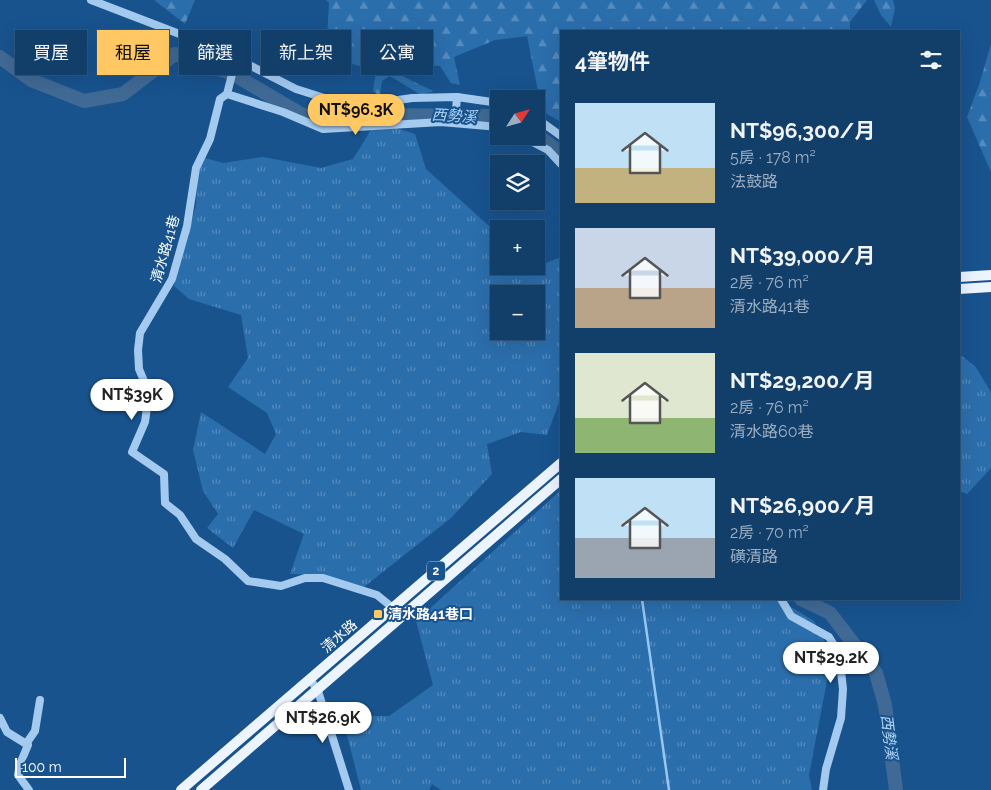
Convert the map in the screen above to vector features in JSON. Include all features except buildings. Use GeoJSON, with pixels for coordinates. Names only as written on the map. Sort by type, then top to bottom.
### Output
{"type":"FeatureCollection","features":[{"type":"Feature","properties":{"kind":"main road"},"geometry":{"type":"LineString","coordinates":[[960,277],[991,275]]}},
{"type":"Feature","properties":{"kind":"main road"},"geometry":{"type":"LineString","coordinates":[[960,289],[991,287]]}},
{"type":"Feature","properties":{"kind":"main road","name":"清水路"},"geometry":{"type":"LineString","coordinates":[[181,790],[560,464]]}},
{"type":"Feature","properties":{"kind":"main road","name":"清水路"},"geometry":{"type":"LineString","coordinates":[[201,790],[318,691],[560,480]]}},
{"type":"Feature","properties":{"kind":"street"},"geometry":{"type":"LineString","coordinates":[[91,0],[179,34]]}},
{"type":"Feature","properties":{"kind":"street"},"geometry":{"type":"LineString","coordinates":[[251,67],[296,90],[336,102],[378,103],[412,98],[457,97],[490,101]]}},
{"type":"Feature","properties":{"kind":"street","name":"清水路41巷"},"geometry":{"type":"LineString","coordinates":[[232,75],[227,94],[220,99],[210,139],[196,168],[187,226],[172,279],[140,333],[139,369],[149,393],[145,422],[132,452],[164,474],[165,503],[180,515],[196,539],[225,559],[248,581],[281,586],[305,578],[323,578],[377,595],[394,608],[400,618]]}},
{"type":"Feature","properties":{"kind":"street"},"geometry":{"type":"LineString","coordinates":[[227,94],[283,112],[323,129],[349,126],[455,123],[490,126]]}},
{"type":"Feature","properties":{"kind":"street"},"geometry":{"type":"LineString","coordinates":[[455,123],[457,97]]}},
{"type":"Feature","properties":{"kind":"street"},"geometry":{"type":"LineString","coordinates":[[545,124],[560,135]]}},
{"type":"Feature","properties":{"kind":"street"},"geometry":{"type":"LineString","coordinates":[[538,145],[548,150],[560,163]]}},
{"type":"Feature","properties":{"kind":"street"},"geometry":{"type":"LineString","coordinates":[[782,600],[791,616],[829,637],[839,653],[843,689],[840,718],[826,769],[823,790]]}},
{"type":"Feature","properties":{"kind":"street"},"geometry":{"type":"LineString","coordinates":[[310,679],[318,691],[349,790]]}},
{"type":"Feature","properties":{"kind":"street"},"geometry":{"type":"LineString","coordinates":[[26,744],[35,731],[40,700]]}},
{"type":"Feature","properties":{"kind":"street"},"geometry":{"type":"LineString","coordinates":[[0,718],[7,732],[26,744],[28,748],[20,764],[18,775],[29,790]]}},
{"type":"Feature","properties":{"kind":"green space"},"geometry":{"type":"Polygon","coordinates":[[[154,0],[195,0],[185,24],[154,0]]]}},
{"type":"Feature","properties":{"kind":"green space"},"geometry":{"type":"Polygon","coordinates":[[[326,0],[867,0],[850,22],[850,30],[560,30],[560,121],[545,113],[545,90],[538,90],[527,36],[495,40],[454,57],[460,85],[451,83],[440,66],[433,66],[433,30],[361,30],[361,66],[351,64],[351,30],[327,30],[329,3],[326,0]]]}},
{"type":"Feature","properties":{"kind":"green space"},"geometry":{"type":"Polygon","coordinates":[[[874,0],[893,0],[895,8],[891,27],[881,15],[874,0]]]}},
{"type":"Feature","properties":{"kind":"green space"},"geometry":{"type":"Polygon","coordinates":[[[991,44],[991,172],[967,117],[991,44]]]}},
{"type":"Feature","properties":{"kind":"green space"},"geometry":{"type":"Polygon","coordinates":[[[375,75],[403,75],[402,76],[433,91],[421,95],[390,76],[382,81],[380,96],[373,91],[375,75]]]}},
{"type":"Feature","properties":{"kind":"green space"},"geometry":{"type":"Polygon","coordinates":[[[376,122],[415,134],[426,169],[490,227],[490,275],[545,275],[545,263],[560,257],[560,400],[547,435],[521,432],[487,444],[492,474],[451,518],[364,587],[324,575],[290,574],[304,534],[254,510],[233,548],[207,528],[218,514],[203,491],[193,450],[201,412],[265,454],[276,434],[267,413],[228,387],[248,358],[241,315],[189,299],[174,286],[196,205],[198,156],[223,163],[263,157],[321,168],[353,159],[376,122]]]}},
{"type":"Feature","properties":{"kind":"green space"},"geometry":{"type":"Polygon","coordinates":[[[960,355],[975,366],[991,392],[991,468],[967,494],[960,491],[960,355]]]}},
{"type":"Feature","properties":{"kind":"green space"},"geometry":{"type":"Polygon","coordinates":[[[560,491],[560,600],[780,600],[814,621],[832,655],[809,775],[812,790],[441,790],[432,784],[429,790],[361,790],[342,716],[389,716],[433,685],[416,621],[560,491]]]}},
{"type":"Feature","properties":{"kind":"waterway","name":"西勢溪"},"geometry":{"type":"LineString","coordinates":[[0,57],[31,80],[84,101],[123,94],[175,54],[233,74],[301,114],[322,120],[365,115],[490,116]]}},
{"type":"Feature","properties":{"kind":"waterway","name":"西勢溪"},"geometry":{"type":"LineString","coordinates":[[545,141],[560,152]]}},
{"type":"Feature","properties":{"kind":"waterway"},"geometry":{"type":"LineString","coordinates":[[642,600],[669,790]]}},
{"type":"Feature","properties":{"kind":"waterway","name":"西勢溪"},"geometry":{"type":"LineString","coordinates":[[803,600],[830,613],[876,673],[885,705],[896,790]]}},
{"type":"Feature","properties":{"kind":"place","name":"清水路41巷口"},"geometry":{"type":"Point","coordinates":[378,614]}}]}
